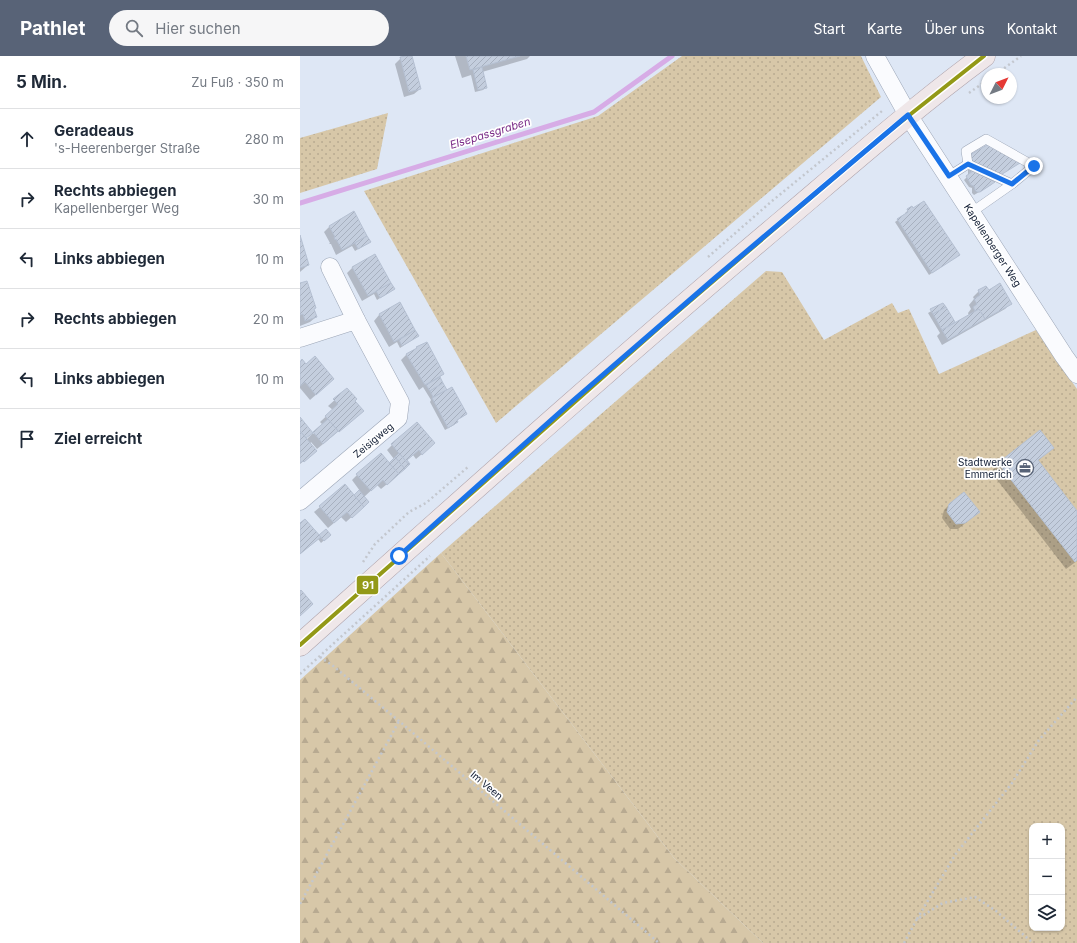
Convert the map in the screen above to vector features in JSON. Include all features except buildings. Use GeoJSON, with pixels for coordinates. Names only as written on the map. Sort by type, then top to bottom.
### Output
{"type":"FeatureCollection","features":[{"type":"Feature","properties":{"kind":"main road"},"geometry":{"type":"LineString","coordinates":[[301,644],[568,405],[721,272],[908,115],[984,56]]}},
{"type":"Feature","properties":{"kind":"street","name":"Kapellenberger Weg"},"geometry":{"type":"LineString","coordinates":[[874,56],[908,115],[1077,374]]}},
{"type":"Feature","properties":{"kind":"street","name":"Zeisigweg"},"geometry":{"type":"LineString","coordinates":[[300,501],[398,418],[400,402],[356,320],[330,267]]}},
{"type":"Feature","properties":{"kind":"street"},"geometry":{"type":"LineString","coordinates":[[300,338],[356,320]]}},
{"type":"Feature","properties":{"kind":"lane"},"geometry":{"type":"LineString","coordinates":[[968,164],[966,151],[986,139],[1034,166],[1012,184],[972,212]]}},
{"type":"Feature","properties":{"kind":"lane"},"geometry":{"type":"LineString","coordinates":[[949,176],[968,164]]}},
{"type":"Feature","properties":{"kind":"lane"},"geometry":{"type":"LineString","coordinates":[[968,164],[1012,184]]}},
{"type":"Feature","properties":{"kind":"path"},"geometry":{"type":"LineString","coordinates":[[1004,68],[1020,56]]}},
{"type":"Feature","properties":{"kind":"path"},"geometry":{"type":"LineString","coordinates":[[968,94],[981,84]]}},
{"type":"Feature","properties":{"kind":"path"},"geometry":{"type":"LineString","coordinates":[[300,674],[430,556]]}},
{"type":"Feature","properties":{"kind":"path","name":"Im Veen"},"geometry":{"type":"LineString","coordinates":[[301,644],[332,665],[660,943]]}},
{"type":"Feature","properties":{"kind":"path"},"geometry":{"type":"LineString","coordinates":[[904,943],[955,855],[1012,783],[1039,740],[1077,697]]}},
{"type":"Feature","properties":{"kind":"path"},"geometry":{"type":"LineString","coordinates":[[300,904],[399,721]]}},
{"type":"Feature","properties":{"kind":"path"},"geometry":{"type":"LineString","coordinates":[[917,919],[943,902],[975,897],[996,911],[1033,943]]}},
{"type":"Feature","properties":{"kind":"green space"},"geometry":{"type":"Polygon","coordinates":[[[682,56],[861,56],[881,97],[496,423],[364,191],[598,116],[682,56]]]}},
{"type":"Feature","properties":{"kind":"green space"},"geometry":{"type":"Polygon","coordinates":[[[388,113],[377,169],[300,193],[300,138],[388,113]]]}},
{"type":"Feature","properties":{"kind":"green space"},"geometry":{"type":"Polygon","coordinates":[[[766,271],[782,272],[824,340],[892,303],[898,313],[909,309],[939,374],[1036,330],[1077,389],[1077,943],[763,943],[674,858],[441,553],[766,271]]]}},
{"type":"Feature","properties":{"kind":"green space"},"geometry":{"type":"Polygon","coordinates":[[[441,553],[674,858],[763,943],[300,943],[300,680],[441,553]]]}},
{"type":"Feature","properties":{"kind":"waterway","name":"Elsepassgraben"},"geometry":{"type":"LineString","coordinates":[[300,203],[594,112],[672,56]]}},
{"type":"Feature","properties":{"kind":"transit line","name":"91"},"geometry":{"type":"LineString","coordinates":[[300,645],[662,325],[883,136],[984,56]]}},
{"type":"Feature","properties":{"kind":"place","name":"Stadtwerke Emmerich"},"geometry":{"type":"Point","coordinates":[1025,468]}},
{"type":"Feature","properties":{"kind":"route"},"geometry":{"type":"LineString","coordinates":[[399,556],[568,405],[715,278],[908,115],[949,176],[968,164],[1012,184],[1034,166]]}}]}
